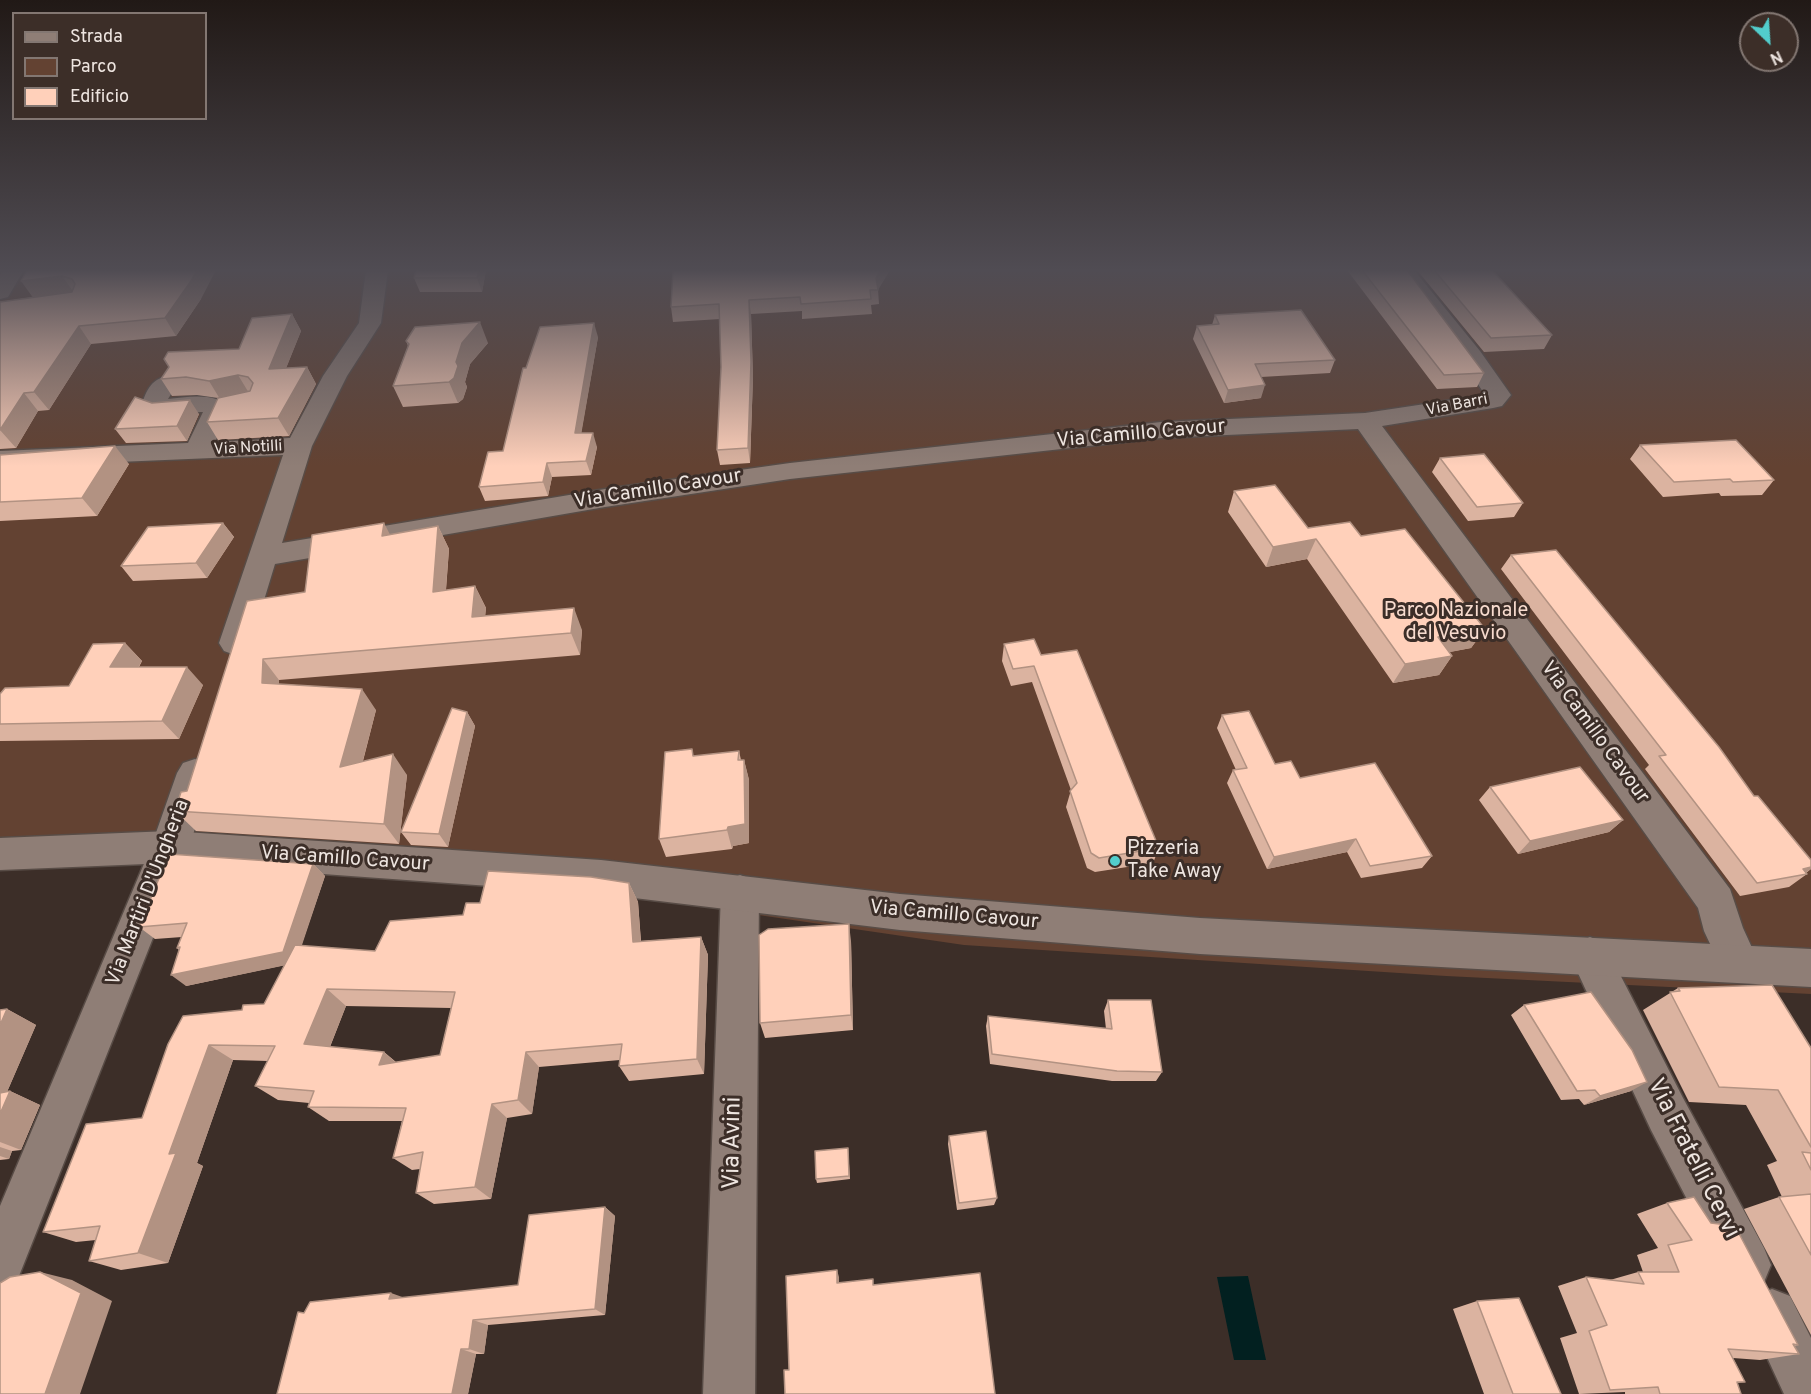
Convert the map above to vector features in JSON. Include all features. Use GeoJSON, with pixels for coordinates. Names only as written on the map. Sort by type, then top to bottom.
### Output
{"type":"FeatureCollection","features":[{"type":"Feature","properties":{"kind":"street"},"geometry":{"type":"LineString","coordinates":[[227,669],[299,446],[335,376],[363,335]]}},
{"type":"Feature","properties":{"kind":"street","name":"Via Barri"},"geometry":{"type":"LineString","coordinates":[[1365,421],[1493,401],[1499,395],[1455,335]]}},
{"type":"Feature","properties":{"kind":"street"},"geometry":{"type":"LineString","coordinates":[[166,382],[157,394],[155,405],[159,408],[202,405],[217,409],[243,404]]}},
{"type":"Feature","properties":{"kind":"street","name":"Via Notilli"},"geometry":{"type":"LineString","coordinates":[[197,452],[217,409]]}},
{"type":"Feature","properties":{"kind":"street","name":"Via Camillo Cavour"},"geometry":{"type":"LineString","coordinates":[[263,555],[604,498],[790,471],[1161,430],[1365,421],[1716,901],[1724,932],[1739,963]]}},
{"type":"Feature","properties":{"kind":"street","name":"Via Notilli"},"geometry":{"type":"LineString","coordinates":[[0,459],[299,446]]}},
{"type":"Feature","properties":{"kind":"street","name":"Via Martiri D'Ungheria"},"geometry":{"type":"LineString","coordinates":[[0,1264],[170,847],[203,748]]}},
{"type":"Feature","properties":{"kind":"street","name":"Via Camillo Cavour"},"geometry":{"type":"LineString","coordinates":[[0,854],[170,847],[601,877],[900,912],[1200,936],[1811,968]]}},
{"type":"Feature","properties":{"kind":"street","name":"Via Avini"},"geometry":{"type":"LineString","coordinates":[[729,1394],[740,892]]}},
{"type":"Feature","properties":{"kind":"street","name":"Via Fratelli Cervi"},"geometry":{"type":"LineString","coordinates":[[1590,956],[1662,1103],[1788,1344],[1811,1393]]}},
{"type":"Feature","properties":{"kind":"green space","name":"Parco Nazionale del Vesuvio"},"geometry":{"type":"Polygon","coordinates":[[[0,335],[1811,335],[1811,994],[1446,976],[964,945],[580,889],[188,860],[0,870],[0,335]]]}},
{"type":"Feature","properties":{"kind":"water"},"geometry":{"type":"Polygon","coordinates":[[[1248,1276],[1266,1360],[1234,1360],[1217,1277],[1248,1276]]]}},
{"type":"Feature","properties":{"kind":"building"},"geometry":{"type":"Polygon","coordinates":[[[0,335],[73,335],[34,392],[24,393],[0,430],[0,335]]]}},
{"type":"Feature","properties":{"kind":"building"},"geometry":{"type":"Polygon","coordinates":[[[245,335],[283,335],[269,369],[307,367],[278,418],[207,422],[218,398],[250,391],[253,383],[248,377],[238,375],[209,381],[186,377],[161,379],[169,367],[164,359],[168,352],[239,349],[245,335]]]}},
{"type":"Feature","properties":{"kind":"building"},"geometry":{"type":"Polygon","coordinates":[[[410,335],[469,335],[462,343],[454,378],[449,382],[393,386],[409,344],[406,341],[410,335]]]}},
{"type":"Feature","properties":{"kind":"building"},"geometry":{"type":"Polygon","coordinates":[[[537,335],[592,335],[575,433],[593,433],[586,461],[547,463],[543,482],[479,487],[488,452],[503,451],[523,368],[526,368],[537,335]]]}},
{"type":"Feature","properties":{"kind":"building"},"geometry":{"type":"Polygon","coordinates":[[[720,335],[750,335],[748,448],[717,450],[721,367],[720,335]]]}},
{"type":"Feature","properties":{"kind":"building"},"geometry":{"type":"Polygon","coordinates":[[[1201,335],[1318,335],[1335,360],[1255,364],[1265,385],[1228,390],[1201,335]]]}},
{"type":"Feature","properties":{"kind":"building"},"geometry":{"type":"Polygon","coordinates":[[[1413,335],[1456,335],[1484,373],[1444,375],[1413,335]]]}},
{"type":"Feature","properties":{"kind":"building"},"geometry":{"type":"Polygon","coordinates":[[[1489,335],[1551,335],[1491,338],[1489,335]]]}},
{"type":"Feature","properties":{"kind":"building"},"geometry":{"type":"Polygon","coordinates":[[[135,397],[152,403],[190,400],[177,426],[115,429],[135,397]]]}},
{"type":"Feature","properties":{"kind":"building"},"geometry":{"type":"Polygon","coordinates":[[[1736,440],[1774,480],[1733,482],[1730,479],[1674,482],[1640,445],[1736,440]]]}},
{"type":"Feature","properties":{"kind":"building"},"geometry":{"type":"Polygon","coordinates":[[[115,446],[82,498],[0,502],[0,455],[115,446]]]}},
{"type":"Feature","properties":{"kind":"building"},"geometry":{"type":"Polygon","coordinates":[[[1484,454],[1523,503],[1477,507],[1440,458],[1484,454]]]}},
{"type":"Feature","properties":{"kind":"building"},"geometry":{"type":"Polygon","coordinates":[[[1275,485],[1308,528],[1350,522],[1361,536],[1405,529],[1485,629],[1438,637],[1452,656],[1405,664],[1316,539],[1273,547],[1234,491],[1275,485]]]}},
{"type":"Feature","properties":{"kind":"building"},"geometry":{"type":"Polygon","coordinates":[[[223,523],[196,563],[121,566],[148,527],[223,523]]]}},
{"type":"Feature","properties":{"kind":"building"},"geometry":{"type":"Polygon","coordinates":[[[384,523],[382,536],[438,526],[433,592],[475,586],[472,617],[574,608],[571,633],[263,659],[262,683],[362,689],[340,767],[393,754],[384,824],[175,811],[181,792],[187,791],[247,601],[305,592],[312,535],[384,523]]]}},
{"type":"Feature","properties":{"kind":"building"},"geometry":{"type":"Polygon","coordinates":[[[1556,550],[1719,747],[1754,796],[1758,796],[1811,860],[1811,867],[1803,869],[1807,874],[1757,883],[1659,756],[1666,755],[1511,555],[1556,550]]]}},
{"type":"Feature","properties":{"kind":"building"},"geometry":{"type":"Polygon","coordinates":[[[1034,639],[1041,655],[1077,650],[1159,848],[1099,858],[1091,853],[1070,791],[1077,783],[1034,666],[1013,669],[1004,644],[1034,639]]]}},
{"type":"Feature","properties":{"kind":"building"},"geometry":{"type":"Polygon","coordinates":[[[125,643],[110,667],[187,667],[162,721],[0,724],[0,694],[5,688],[69,686],[93,644],[125,643]]]}},
{"type":"Feature","properties":{"kind":"building"},"geometry":{"type":"Polygon","coordinates":[[[452,708],[467,712],[439,834],[401,832],[452,708]]]}},
{"type":"Feature","properties":{"kind":"building"},"geometry":{"type":"Polygon","coordinates":[[[1249,711],[1275,764],[1291,761],[1300,778],[1375,763],[1432,856],[1370,866],[1356,839],[1274,857],[1233,770],[1247,768],[1222,715],[1249,711]]]}},
{"type":"Feature","properties":{"kind":"building"},"geometry":{"type":"Polygon","coordinates":[[[692,749],[693,756],[739,751],[738,760],[744,760],[745,824],[728,827],[727,830],[659,839],[665,752],[692,749]]]}},
{"type":"Feature","properties":{"kind":"building"},"geometry":{"type":"Polygon","coordinates":[[[1580,767],[1623,820],[1530,841],[1490,787],[1580,767]]]}},
{"type":"Feature","properties":{"kind":"building"},"geometry":{"type":"Polygon","coordinates":[[[169,854],[313,864],[283,952],[171,975],[180,947],[177,948],[187,923],[139,927],[169,854]]]}},
{"type":"Feature","properties":{"kind":"building"},"geometry":{"type":"Polygon","coordinates":[[[488,871],[591,877],[629,883],[633,942],[701,937],[697,1059],[619,1066],[622,1044],[526,1052],[518,1100],[492,1104],[475,1187],[416,1193],[423,1152],[393,1158],[406,1108],[308,1107],[314,1091],[255,1086],[275,1046],[209,1045],[169,1154],[176,1153],[138,1253],[89,1261],[100,1226],[43,1232],[86,1124],[142,1118],[168,1044],[183,1016],[242,1010],[243,1005],[264,1004],[295,945],[375,951],[390,921],[463,915],[466,903],[480,903],[488,871]],[[327,989],[304,1044],[384,1052],[379,1065],[440,1055],[455,992],[327,989]]]}},
{"type":"Feature","properties":{"kind":"building"},"geometry":{"type":"Polygon","coordinates":[[[849,924],[851,1015],[760,1023],[759,935],[768,929],[849,924]]]}},
{"type":"Feature","properties":{"kind":"building"},"geometry":{"type":"Polygon","coordinates":[[[1772,985],[1811,1048],[1811,1147],[1778,1090],[1719,1087],[1670,992],[1680,991],[1678,988],[1772,985]]]}},
{"type":"Feature","properties":{"kind":"building"},"geometry":{"type":"Polygon","coordinates":[[[1591,992],[1632,1050],[1647,1082],[1600,1096],[1595,1090],[1577,1091],[1524,1005],[1591,992]]]}},
{"type":"Feature","properties":{"kind":"building"},"geometry":{"type":"Polygon","coordinates":[[[1108,1000],[1151,1000],[1162,1072],[1117,1071],[992,1054],[988,1016],[1112,1029],[1108,1000]]]}},
{"type":"Feature","properties":{"kind":"building"},"geometry":{"type":"Polygon","coordinates":[[[7,1009],[0,1025],[0,1010],[7,1009]]]}},
{"type":"Feature","properties":{"kind":"building"},"geometry":{"type":"Polygon","coordinates":[[[10,1091],[0,1114],[0,1093],[10,1091]]]}},
{"type":"Feature","properties":{"kind":"building"},"geometry":{"type":"Polygon","coordinates":[[[986,1131],[997,1198],[959,1203],[949,1136],[986,1131]]]}},
{"type":"Feature","properties":{"kind":"building"},"geometry":{"type":"Polygon","coordinates":[[[848,1148],[849,1176],[816,1179],[815,1151],[848,1148]]]}},
{"type":"Feature","properties":{"kind":"building"},"geometry":{"type":"Polygon","coordinates":[[[1802,1152],[1811,1153],[1811,1170],[1802,1152]]]}},
{"type":"Feature","properties":{"kind":"building"},"geometry":{"type":"Polygon","coordinates":[[[1811,1194],[1811,1255],[1779,1197],[1811,1194]]]}},
{"type":"Feature","properties":{"kind":"building"},"geometry":{"type":"Polygon","coordinates":[[[1694,1197],[1711,1223],[1735,1226],[1798,1345],[1793,1344],[1799,1354],[1728,1349],[1745,1382],[1737,1382],[1741,1394],[1660,1394],[1658,1387],[1610,1390],[1589,1331],[1607,1325],[1586,1277],[1644,1284],[1638,1272],[1679,1272],[1668,1245],[1692,1240],[1667,1203],[1694,1197]]]}},
{"type":"Feature","properties":{"kind":"building"},"geometry":{"type":"Polygon","coordinates":[[[605,1207],[595,1309],[473,1320],[469,1349],[461,1349],[452,1394],[277,1394],[298,1312],[304,1313],[310,1302],[391,1293],[389,1299],[518,1285],[529,1215],[605,1207]]]}},
{"type":"Feature","properties":{"kind":"building"},"geometry":{"type":"Polygon","coordinates":[[[837,1270],[837,1283],[873,1279],[873,1285],[980,1273],[995,1394],[785,1394],[784,1370],[789,1370],[786,1276],[837,1270]]]}},
{"type":"Feature","properties":{"kind":"building"},"geometry":{"type":"Polygon","coordinates":[[[40,1272],[81,1293],[45,1394],[0,1394],[0,1283],[10,1277],[40,1272]]]}},
{"type":"Feature","properties":{"kind":"building"},"geometry":{"type":"Polygon","coordinates":[[[1519,1298],[1561,1394],[1513,1394],[1477,1301],[1519,1298]]]}},
{"type":"Feature","properties":{"kind":"place","name":"Pizzeria Take Away"},"geometry":{"type":"Point","coordinates":[1115,861]}}]}
